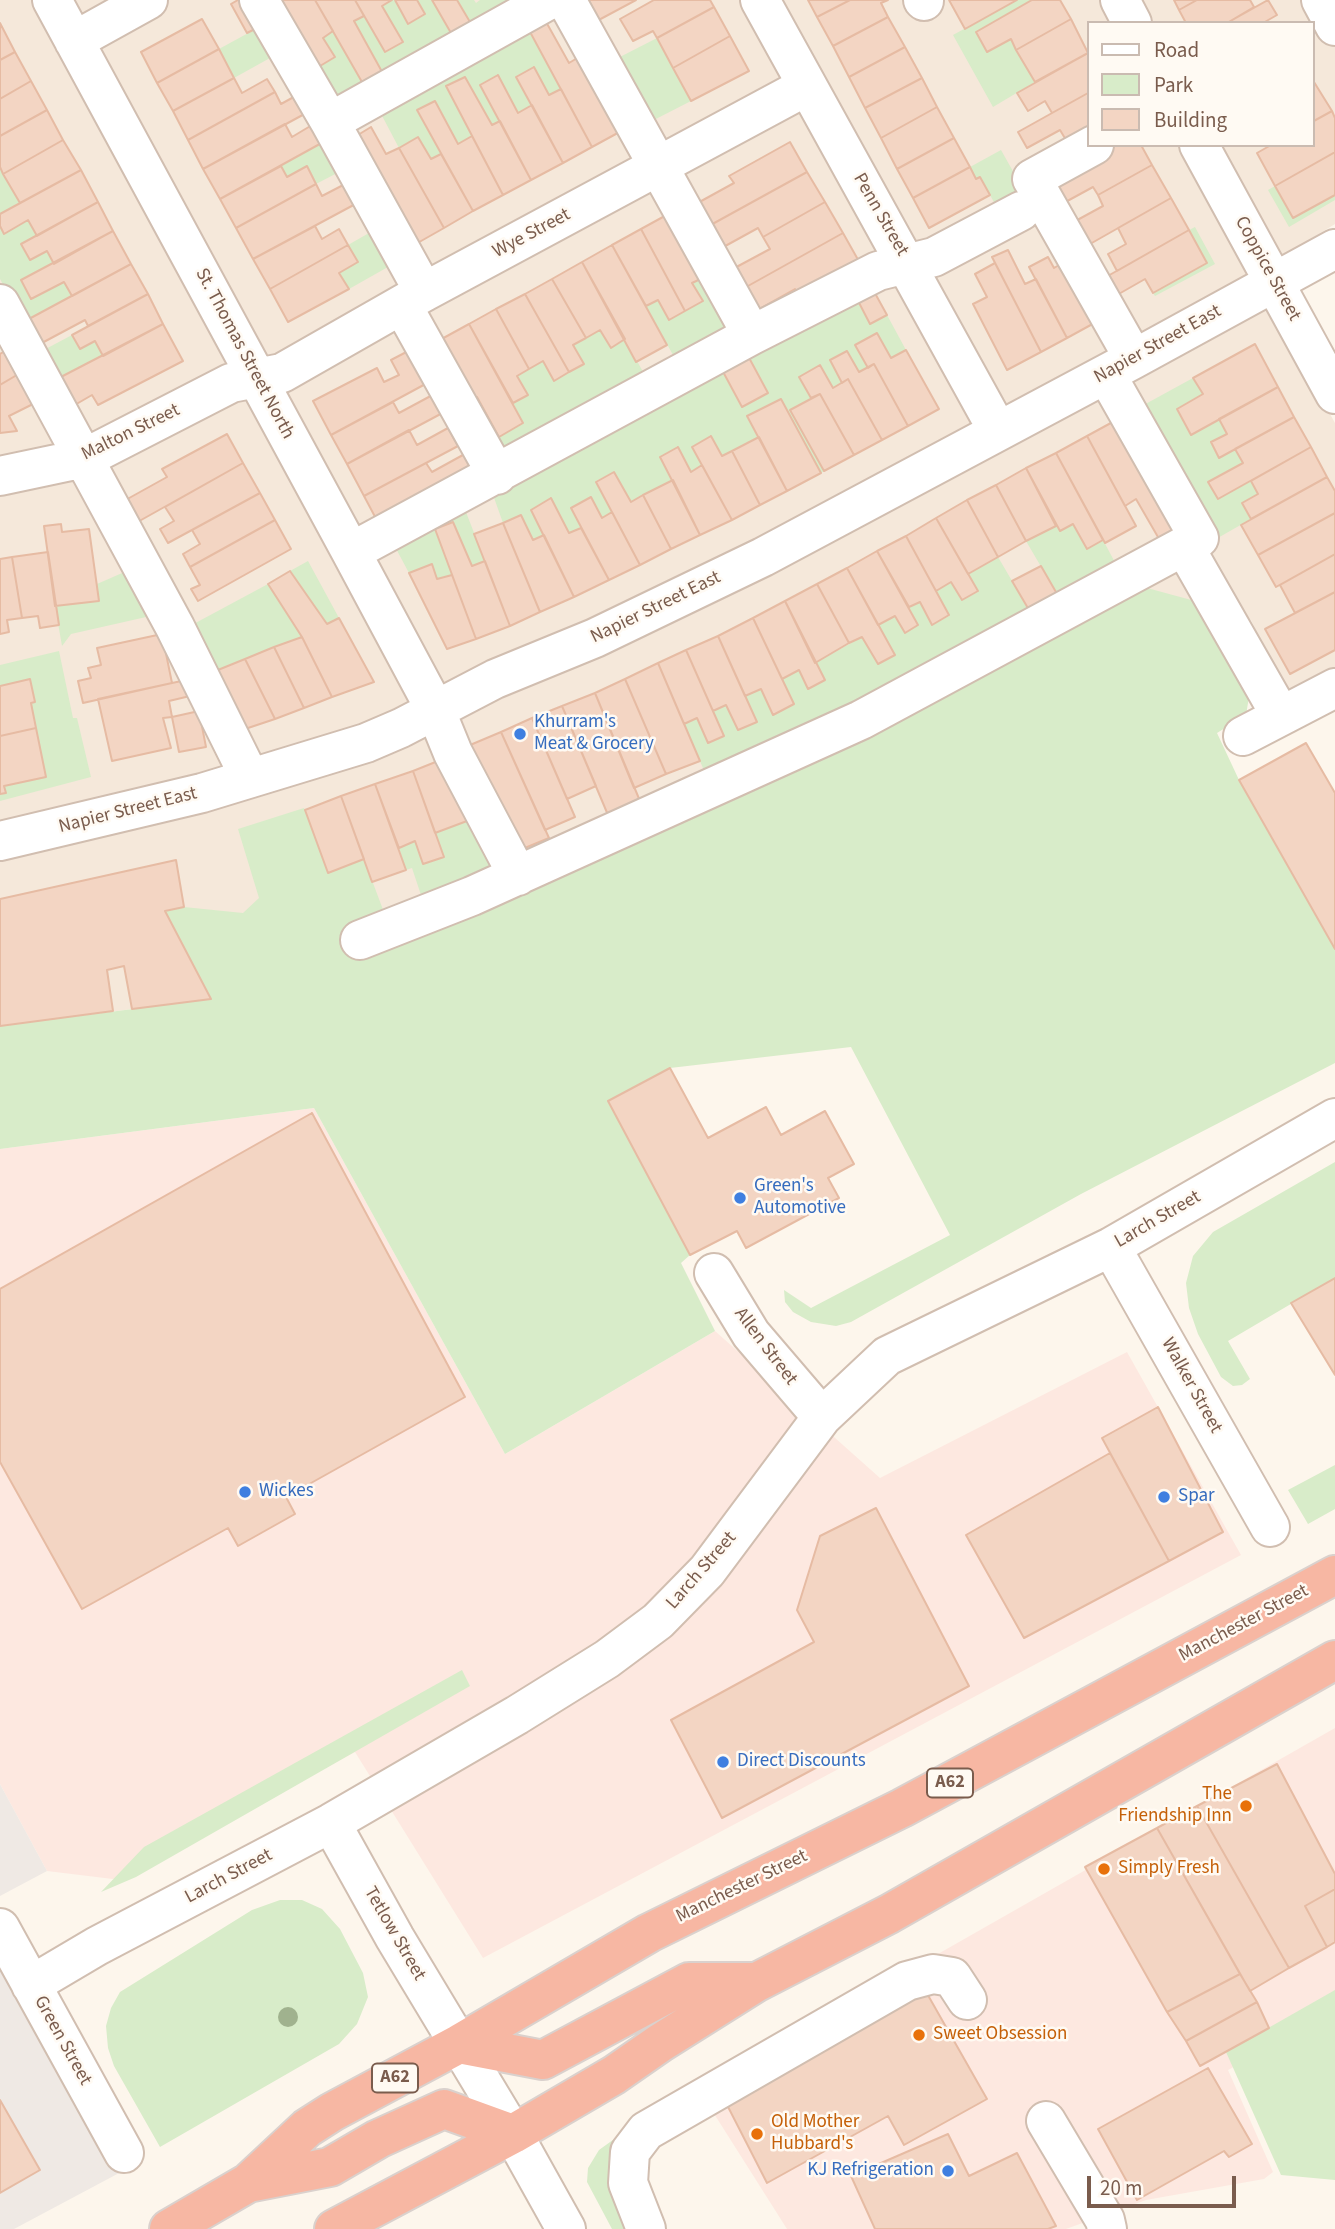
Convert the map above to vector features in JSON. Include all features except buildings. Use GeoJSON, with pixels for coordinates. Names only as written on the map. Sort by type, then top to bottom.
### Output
{"type":"FeatureCollection","features":[{"type":"Feature","properties":{"kind":"highway","name":"Manchester Street"},"geometry":{"type":"LineString","coordinates":[[169,2229],[248,2183],[307,2128],[332,2112],[459,2044],[649,1933],[902,1808],[1335,1575]]}},
{"type":"Feature","properties":{"kind":"highway"},"geometry":{"type":"LineString","coordinates":[[334,2229],[513,2134],[614,2075],[757,1982],[889,1914],[1335,1660]]}},
{"type":"Feature","properties":{"kind":"highway"},"geometry":{"type":"LineString","coordinates":[[459,2044],[542,2060],[689,1982],[757,1982]]}},
{"type":"Feature","properties":{"kind":"highway"},"geometry":{"type":"LineString","coordinates":[[248,2183],[330,2167],[378,2139],[444,2109],[513,2134]]}},
{"type":"Feature","properties":{"kind":"street","name":"St. Thomas Street North"},"geometry":{"type":"LineString","coordinates":[[52,0],[435,709],[453,753],[518,876]]}},
{"type":"Feature","properties":{"kind":"street"},"geometry":{"type":"LineString","coordinates":[[74,41],[148,0]]}},
{"type":"Feature","properties":{"kind":"street"},"geometry":{"type":"LineString","coordinates":[[259,0],[330,121],[497,475]]}},
{"type":"Feature","properties":{"kind":"street"},"geometry":{"type":"LineString","coordinates":[[330,121],[549,0]]}},
{"type":"Feature","properties":{"kind":"street"},"geometry":{"type":"LineString","coordinates":[[566,0],[752,335]]}},
{"type":"Feature","properties":{"kind":"street","name":"Penn Street"},"geometry":{"type":"LineString","coordinates":[[760,0],[998,431]]}},
{"type":"Feature","properties":{"kind":"street"},"geometry":{"type":"LineString","coordinates":[[1120,0],[1131,21]]}},
{"type":"Feature","properties":{"kind":"street"},"geometry":{"type":"LineString","coordinates":[[1321,0],[1335,26]]}},
{"type":"Feature","properties":{"kind":"street","name":"Wye Street"},"geometry":{"type":"LineString","coordinates":[[257,377],[282,373],[413,298],[807,86]]}},
{"type":"Feature","properties":{"kind":"street"},"geometry":{"type":"LineString","coordinates":[[360,940],[518,876],[861,720],[1199,538],[1032,179],[1090,147]]}},
{"type":"Feature","properties":{"kind":"street","name":"Coppice Street"},"geometry":{"type":"LineString","coordinates":[[1200,147],[1335,394]]}},
{"type":"Feature","properties":{"kind":"street"},"geometry":{"type":"LineString","coordinates":[[351,552],[752,335],[878,271],[934,257],[1021,211]]}},
{"type":"Feature","properties":{"kind":"street","name":"Napier Street East"},"geometry":{"type":"LineString","coordinates":[[0,841],[152,806],[366,743],[401,728],[495,679],[595,638],[762,556],[1120,367],[1335,249]]}},
{"type":"Feature","properties":{"kind":"street"},"geometry":{"type":"LineString","coordinates":[[0,304],[175,627],[250,778]]}},
{"type":"Feature","properties":{"kind":"street","name":"Malton Street"},"geometry":{"type":"LineString","coordinates":[[0,476],[85,458],[223,386],[257,377]]}},
{"type":"Feature","properties":{"kind":"street"},"geometry":{"type":"LineString","coordinates":[[1184,545],[1281,716]]}},
{"type":"Feature","properties":{"kind":"street"},"geometry":{"type":"LineString","coordinates":[[1243,736],[1335,688]]}},
{"type":"Feature","properties":{"kind":"street","name":"Larch Street"},"geometry":{"type":"LineString","coordinates":[[31,1985],[97,1946],[331,1823],[517,1715],[607,1659],[658,1621],[707,1571],[821,1417],[887,1356],[1111,1247],[1335,1118]]}},
{"type":"Feature","properties":{"kind":"street","name":"Walker Street"},"geometry":{"type":"LineString","coordinates":[[1111,1247],[1270,1527]]}},
{"type":"Feature","properties":{"kind":"street","name":"Allen Street"},"geometry":{"type":"LineString","coordinates":[[714,1273],[751,1334],[821,1417]]}},
{"type":"Feature","properties":{"kind":"street","name":"Tetlow Street"},"geometry":{"type":"LineString","coordinates":[[331,1823],[395,1938],[513,2134],[566,2229]]}},
{"type":"Feature","properties":{"kind":"street","name":"Green Street"},"geometry":{"type":"LineString","coordinates":[[0,1928],[124,2153]]}},
{"type":"Feature","properties":{"kind":"street"},"geometry":{"type":"LineString","coordinates":[[646,2229],[628,2183],[629,2151],[646,2131],[907,1981],[933,1973],[952,1977],[967,2000]]}},
{"type":"Feature","properties":{"kind":"street"},"geometry":{"type":"LineString","coordinates":[[1046,2121],[1105,2220],[1107,2229]]}},
{"type":"Feature","properties":{"kind":"shaded area"},"geometry":{"type":"Polygon","coordinates":[[[0,0],[1335,0],[1335,224],[1288,253],[1282,328],[1335,423],[1335,675],[1288,699],[1251,620],[1195,601],[211,999],[0,1026],[0,0]]]}},
{"type":"Feature","properties":{"kind":"shaded area"},"geometry":{"type":"Polygon","coordinates":[[[314,1108],[505,1454],[715,1331],[880,1478],[1127,1352],[1241,1555],[483,1958],[355,1752],[121,1880],[47,1871],[0,1784],[0,1149],[314,1108]]]}},
{"type":"Feature","properties":{"kind":"shaded area"},"geometry":{"type":"Polygon","coordinates":[[[1335,1728],[1335,2015],[1228,2070],[1273,2172],[1264,2179],[1146,2200],[1066,2229],[787,2229],[699,2090],[1335,1728]]]}},
{"type":"Feature","properties":{"kind":"shaded area"},"geometry":{"type":"Polygon","coordinates":[[[0,1784],[47,1871],[0,1896],[0,1784]]]}},
{"type":"Feature","properties":{"kind":"shaded area"},"geometry":{"type":"Polygon","coordinates":[[[0,1969],[121,2172],[14,2229],[0,2229],[0,1969]]]}},
{"type":"Feature","properties":{"kind":"green space"},"geometry":{"type":"Polygon","coordinates":[[[395,0],[408,24],[425,14],[417,0],[474,0],[476,3],[480,0],[526,0],[386,79],[354,21],[364,16],[386,52],[402,42],[382,6],[395,0]]]}},
{"type":"Feature","properties":{"kind":"green space"},"geometry":{"type":"Polygon","coordinates":[[[1017,0],[1032,0],[976,32],[987,52],[1011,39],[1035,82],[993,107],[953,35],[1017,0]]]}},
{"type":"Feature","properties":{"kind":"green space"},"geometry":{"type":"Polygon","coordinates":[[[263,25],[279,53],[234,78],[219,49],[263,25]]]}},
{"type":"Feature","properties":{"kind":"green space"},"geometry":{"type":"Polygon","coordinates":[[[529,30],[561,89],[549,95],[534,67],[517,76],[532,105],[518,113],[498,75],[481,84],[500,121],[492,125],[447,86],[472,136],[458,144],[435,101],[417,111],[441,154],[431,159],[418,137],[399,148],[379,110],[529,30]]]}},
{"type":"Feature","properties":{"kind":"green space"},"geometry":{"type":"Polygon","coordinates":[[[333,31],[366,89],[337,106],[315,69],[335,57],[323,38],[333,31]]]}},
{"type":"Feature","properties":{"kind":"green space"},"geometry":{"type":"Polygon","coordinates":[[[657,38],[691,101],[650,122],[616,59],[657,38]]]}},
{"type":"Feature","properties":{"kind":"green space"},"geometry":{"type":"Polygon","coordinates":[[[327,140],[343,170],[316,184],[307,167],[287,177],[281,166],[327,140]]]}},
{"type":"Feature","properties":{"kind":"green space"},"geometry":{"type":"Polygon","coordinates":[[[1001,150],[1023,189],[995,204],[980,177],[976,179],[970,167],[1001,150]]]}},
{"type":"Feature","properties":{"kind":"green space"},"geometry":{"type":"Polygon","coordinates":[[[0,167],[20,203],[0,214],[0,167]]]}},
{"type":"Feature","properties":{"kind":"green space"},"geometry":{"type":"Polygon","coordinates":[[[1275,186],[1335,195],[1335,200],[1289,227],[1268,190],[1275,186]]]}},
{"type":"Feature","properties":{"kind":"green space"},"geometry":{"type":"Polygon","coordinates":[[[28,220],[37,236],[21,245],[29,259],[47,251],[54,264],[31,299],[64,282],[72,296],[24,322],[0,279],[0,226],[4,234],[28,220]]]}},
{"type":"Feature","properties":{"kind":"green space"},"geometry":{"type":"Polygon","coordinates":[[[1195,227],[1215,264],[1155,296],[1153,293],[1207,263],[1189,230],[1195,227]]]}},
{"type":"Feature","properties":{"kind":"green space"},"geometry":{"type":"Polygon","coordinates":[[[376,229],[395,263],[349,289],[339,273],[348,245],[376,229]]]}},
{"type":"Feature","properties":{"kind":"green space"},"geometry":{"type":"Polygon","coordinates":[[[707,276],[737,331],[678,364],[646,306],[658,300],[702,301],[692,283],[707,276]]]}},
{"type":"Feature","properties":{"kind":"green space"},"geometry":{"type":"Polygon","coordinates":[[[855,295],[887,315],[906,350],[891,358],[877,333],[855,345],[868,368],[859,372],[847,351],[830,360],[842,383],[833,388],[820,365],[799,377],[811,398],[791,410],[824,471],[821,473],[781,399],[748,416],[759,437],[722,456],[711,437],[693,446],[702,465],[691,472],[678,448],[660,457],[673,480],[631,502],[614,472],[596,481],[612,512],[602,518],[590,497],[571,508],[581,528],[569,533],[551,498],[531,510],[544,535],[533,540],[521,515],[503,523],[492,492],[855,295]]]}},
{"type":"Feature","properties":{"kind":"green space"},"geometry":{"type":"Polygon","coordinates":[[[600,330],[611,348],[625,339],[648,381],[504,460],[471,400],[477,397],[499,437],[523,423],[513,403],[528,394],[517,376],[543,361],[554,381],[584,364],[573,345],[600,330]]]}},
{"type":"Feature","properties":{"kind":"green space"},"geometry":{"type":"Polygon","coordinates":[[[72,335],[80,349],[95,341],[103,356],[55,381],[40,352],[72,335]]]}},
{"type":"Feature","properties":{"kind":"green space"},"geometry":{"type":"Polygon","coordinates":[[[1193,378],[1203,394],[1177,409],[1191,435],[1219,419],[1227,434],[1211,442],[1219,458],[1235,449],[1243,463],[1208,483],[1218,499],[1251,481],[1258,494],[1242,503],[1251,519],[1216,539],[1140,407],[1193,378]]]}},
{"type":"Feature","properties":{"kind":"green space"},"geometry":{"type":"Polygon","coordinates":[[[464,507],[485,561],[472,566],[453,522],[435,529],[452,575],[437,579],[432,564],[409,573],[393,543],[464,507]]]}},
{"type":"Feature","properties":{"kind":"green space"},"geometry":{"type":"Polygon","coordinates":[[[1073,524],[1087,548],[1103,540],[1118,568],[1060,599],[1026,541],[1056,526],[1060,531],[1073,524]]]}},
{"type":"Feature","properties":{"kind":"green space"},"geometry":{"type":"Polygon","coordinates":[[[998,557],[1032,615],[709,782],[684,724],[697,718],[708,743],[724,736],[713,711],[726,705],[738,730],[756,722],[745,696],[761,689],[773,715],[794,704],[782,679],[799,670],[809,689],[825,680],[815,663],[862,637],[878,664],[894,655],[878,625],[895,616],[905,632],[918,625],[909,607],[920,602],[932,625],[949,616],[936,591],[951,582],[962,600],[978,592],[968,574],[998,557]]]}},
{"type":"Feature","properties":{"kind":"green space"},"geometry":{"type":"Polygon","coordinates":[[[308,561],[339,618],[327,624],[290,571],[308,561]]]}},
{"type":"Feature","properties":{"kind":"green space"},"geometry":{"type":"Polygon","coordinates":[[[129,570],[155,615],[71,634],[62,646],[55,606],[98,601],[97,584],[129,570]]]}},
{"type":"Feature","properties":{"kind":"green space"},"geometry":{"type":"Polygon","coordinates":[[[268,584],[302,637],[213,672],[188,627],[268,584]]]}},
{"type":"Feature","properties":{"kind":"green space"},"geometry":{"type":"Polygon","coordinates":[[[1136,585],[1195,601],[1249,697],[1246,715],[1217,733],[1239,780],[1335,949],[1335,1063],[1081,1194],[851,1322],[836,1326],[811,1322],[793,1312],[785,1302],[784,1290],[811,1308],[950,1235],[851,1047],[670,1068],[608,1101],[690,1255],[681,1263],[715,1331],[505,1454],[314,1108],[0,1149],[0,1026],[211,999],[165,911],[184,907],[243,913],[259,898],[238,829],[304,808],[328,872],[364,859],[385,915],[357,953],[1136,585]]]}},
{"type":"Feature","properties":{"kind":"green space"},"geometry":{"type":"Polygon","coordinates":[[[59,651],[73,718],[77,718],[91,777],[0,801],[0,794],[6,792],[4,786],[46,776],[31,703],[29,679],[0,686],[0,665],[59,651]]]}},
{"type":"Feature","properties":{"kind":"green space"},"geometry":{"type":"Polygon","coordinates":[[[470,820],[496,874],[423,901],[412,868],[406,870],[399,848],[415,841],[424,864],[444,857],[435,833],[470,820]]]}},
{"type":"Feature","properties":{"kind":"green space"},"geometry":{"type":"Polygon","coordinates":[[[1335,1162],[1335,1278],[1228,1341],[1250,1379],[1242,1385],[1233,1386],[1221,1377],[1198,1334],[1189,1308],[1186,1283],[1193,1256],[1213,1232],[1335,1162]]]}},
{"type":"Feature","properties":{"kind":"green space"},"geometry":{"type":"Polygon","coordinates":[[[1335,1465],[1335,1509],[1308,1524],[1288,1490],[1335,1465]]]}},
{"type":"Feature","properties":{"kind":"green space"},"geometry":{"type":"Polygon","coordinates":[[[462,1670],[470,1686],[136,1877],[101,1892],[144,1847],[462,1670]]]}},
{"type":"Feature","properties":{"kind":"green space"},"geometry":{"type":"Polygon","coordinates":[[[280,1900],[302,1900],[322,1909],[340,1929],[363,1973],[368,1997],[357,2024],[339,2044],[160,2147],[114,2066],[108,2048],[106,2026],[111,2008],[120,1992],[252,1910],[280,1900]]]}},
{"type":"Feature","properties":{"kind":"green space"},"geometry":{"type":"Polygon","coordinates":[[[1335,1990],[1335,2180],[1281,2175],[1226,2052],[1335,1990]]]}},
{"type":"Feature","properties":{"kind":"green space"},"geometry":{"type":"Polygon","coordinates":[[[635,2124],[634,2229],[612,2229],[587,2182],[588,2168],[599,2150],[635,2124]]]}},
{"type":"Feature","properties":{"kind":"place","name":"Khurram's Meat & Grocery"},"geometry":{"type":"Point","coordinates":[520,734]}},
{"type":"Feature","properties":{"kind":"place","name":"Green's Automotive"},"geometry":{"type":"Point","coordinates":[740,1198]}},
{"type":"Feature","properties":{"kind":"place","name":"Wickes"},"geometry":{"type":"Point","coordinates":[245,1492]}},
{"type":"Feature","properties":{"kind":"place","name":"Spar"},"geometry":{"type":"Point","coordinates":[1164,1497]}},
{"type":"Feature","properties":{"kind":"place","name":"Direct Discounts"},"geometry":{"type":"Point","coordinates":[723,1762]}},
{"type":"Feature","properties":{"kind":"place","name":"The Friendship Inn"},"geometry":{"type":"Point","coordinates":[1246,1806]}},
{"type":"Feature","properties":{"kind":"place","name":"Simply Fresh"},"geometry":{"type":"Point","coordinates":[1104,1869]}},
{"type":"Feature","properties":{"kind":"place","name":"Sweet Obsession"},"geometry":{"type":"Point","coordinates":[919,2035]}},
{"type":"Feature","properties":{"kind":"place","name":"Old Mother Hubbard's"},"geometry":{"type":"Point","coordinates":[757,2134]}},
{"type":"Feature","properties":{"kind":"place","name":"KJ Refrigeration"},"geometry":{"type":"Point","coordinates":[948,2171]}}]}
